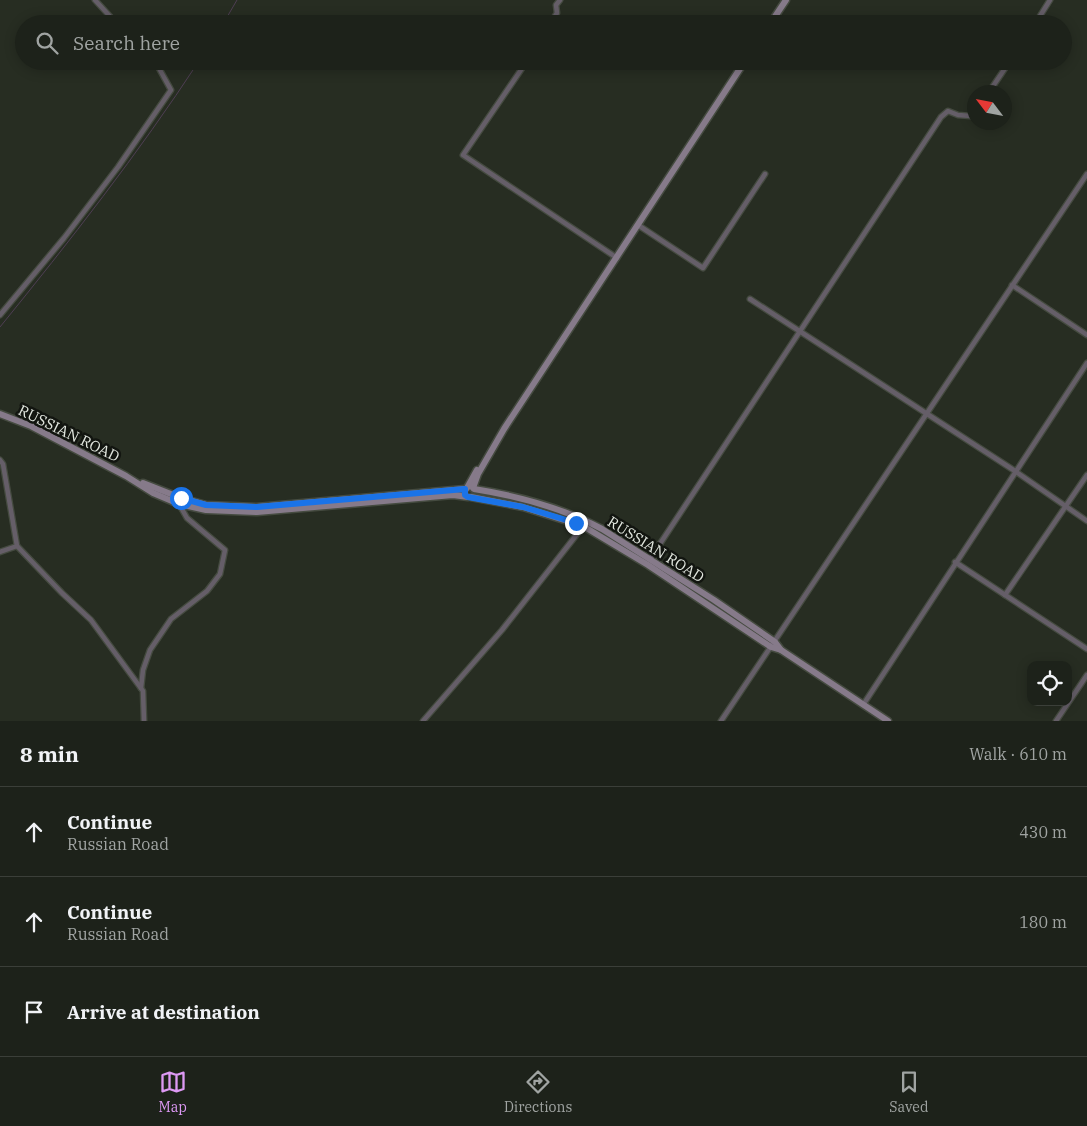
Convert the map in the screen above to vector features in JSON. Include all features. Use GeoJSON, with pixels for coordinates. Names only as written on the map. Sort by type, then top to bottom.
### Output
{"type":"FeatureCollection","features":[{"type":"Feature","properties":{"kind":"main road"},"geometry":{"type":"LineString","coordinates":[[776,15],[786,0]]}},
{"type":"Feature","properties":{"kind":"main road"},"geometry":{"type":"LineString","coordinates":[[470,497],[465,495],[504,428],[740,70]]}},
{"type":"Feature","properties":{"kind":"main road","name":"RUSSIAN ROAD"},"geometry":{"type":"LineString","coordinates":[[0,414],[31,426],[126,476],[153,493],[179,504],[206,510],[257,512],[453,495],[523,507],[585,524],[888,721]]}},
{"type":"Feature","properties":{"kind":"main road","name":"RUSSIAN ROAD"},"geometry":{"type":"LineString","coordinates":[[126,476],[181,498],[206,505],[257,507],[470,489],[500,493],[531,501],[585,524],[650,559],[773,645]]}},
{"type":"Feature","properties":{"kind":"street"},"geometry":{"type":"LineString","coordinates":[[95,0],[109,15]]}},
{"type":"Feature","properties":{"kind":"street"},"geometry":{"type":"LineString","coordinates":[[555,15],[556,5],[560,0]]}},
{"type":"Feature","properties":{"kind":"street"},"geometry":{"type":"LineString","coordinates":[[1041,15],[1050,0]]}},
{"type":"Feature","properties":{"kind":"street"},"geometry":{"type":"LineString","coordinates":[[0,315],[64,238],[118,167],[171,90],[160,70]]}},
{"type":"Feature","properties":{"kind":"street"},"geometry":{"type":"LineString","coordinates":[[521,70],[463,155],[617,258]]}},
{"type":"Feature","properties":{"kind":"street"},"geometry":{"type":"LineString","coordinates":[[994,85],[1004,70]]}},
{"type":"Feature","properties":{"kind":"street"},"geometry":{"type":"LineString","coordinates":[[650,559],[941,117],[948,111],[967,116]]}},
{"type":"Feature","properties":{"kind":"street"},"geometry":{"type":"LineString","coordinates":[[638,225],[703,268],[765,174]]}},
{"type":"Feature","properties":{"kind":"street"},"geometry":{"type":"LineString","coordinates":[[721,721],[1087,174]]}},
{"type":"Feature","properties":{"kind":"street"},"geometry":{"type":"LineString","coordinates":[[1012,285],[1087,335]]}},
{"type":"Feature","properties":{"kind":"street"},"geometry":{"type":"LineString","coordinates":[[750,299],[1087,520]]}},
{"type":"Feature","properties":{"kind":"street"},"geometry":{"type":"LineString","coordinates":[[864,705],[955,562],[1087,362]]}},
{"type":"Feature","properties":{"kind":"street"},"geometry":{"type":"LineString","coordinates":[[0,460],[3,464],[17,546],[91,620],[141,688],[143,691],[144,721]]}},
{"type":"Feature","properties":{"kind":"street"},"geometry":{"type":"LineString","coordinates":[[1005,595],[1087,475]]}},
{"type":"Feature","properties":{"kind":"street"},"geometry":{"type":"LineString","coordinates":[[141,688],[142,670],[150,650],[171,618],[211,586],[220,574],[225,550],[187,518],[179,504]]}},
{"type":"Feature","properties":{"kind":"street"},"geometry":{"type":"LineString","coordinates":[[423,721],[502,630],[585,524]]}},
{"type":"Feature","properties":{"kind":"street"},"geometry":{"type":"LineString","coordinates":[[0,552],[17,546]]}},
{"type":"Feature","properties":{"kind":"street"},"geometry":{"type":"LineString","coordinates":[[955,562],[1087,649]]}},
{"type":"Feature","properties":{"kind":"street"},"geometry":{"type":"LineString","coordinates":[[1056,721],[1087,675]]}},
{"type":"Feature","properties":{"kind":"waterway"},"geometry":{"type":"LineString","coordinates":[[228,15],[237,0]]}},
{"type":"Feature","properties":{"kind":"waterway"},"geometry":{"type":"LineString","coordinates":[[0,327],[103,197],[193,70]]}},
{"type":"Feature","properties":{"kind":"route"},"geometry":{"type":"LineString","coordinates":[[181,498],[206,505],[257,507],[465,489],[464,493],[467,497],[523,507],[576,523]]}}]}
